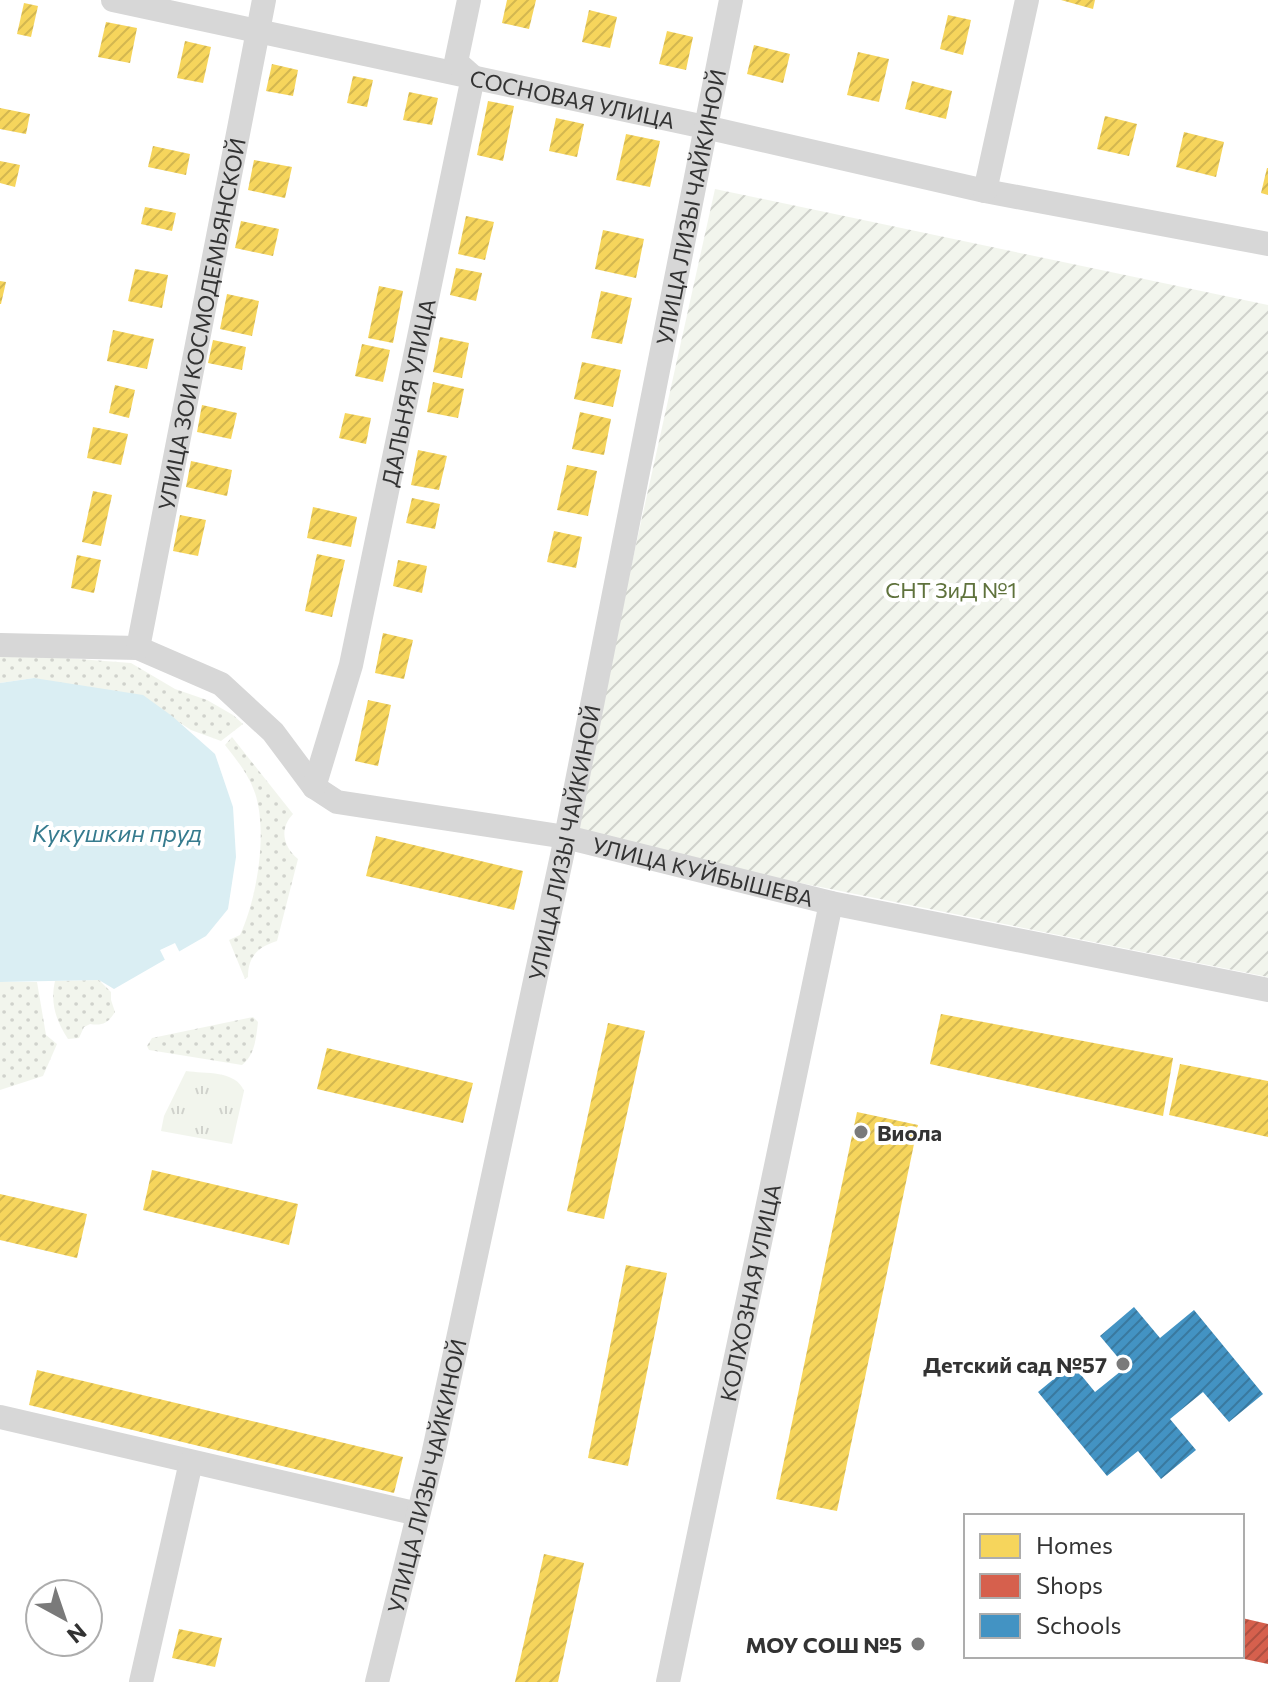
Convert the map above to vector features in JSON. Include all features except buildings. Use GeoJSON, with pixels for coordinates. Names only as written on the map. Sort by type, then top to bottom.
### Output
{"type":"FeatureCollection","features":[{"type":"Feature","properties":{"kind":"street","name":"СОСНОВАЯ УЛИЦА"},"geometry":{"type":"LineString","coordinates":[[113,0],[705,127],[985,191],[1268,244]]}},
{"type":"Feature","properties":{"kind":"street","name":"УЛИЦА ЗОИ КОСМОДЕМЬЯНСКОЙ"},"geometry":{"type":"LineString","coordinates":[[138,648],[264,0]]}},
{"type":"Feature","properties":{"kind":"street"},"geometry":{"type":"LineString","coordinates":[[469,0],[456,62],[473,77]]}},
{"type":"Feature","properties":{"kind":"street","name":"УЛИЦА ЛИЗЫ ЧАЙКИНОЙ"},"geometry":{"type":"LineString","coordinates":[[377,1682],[418,1514],[566,837],[731,0]]}},
{"type":"Feature","properties":{"kind":"street"},"geometry":{"type":"LineString","coordinates":[[985,191],[1027,0]]}},
{"type":"Feature","properties":{"kind":"street","name":"ДАЛЬНЯЯ УЛИЦА"},"geometry":{"type":"LineString","coordinates":[[314,787],[351,665],[473,77]]}},
{"type":"Feature","properties":{"kind":"street","name":"УЛИЦА КУЙБЫШЕВА"},"geometry":{"type":"LineString","coordinates":[[0,645],[138,648],[221,684],[273,732],[314,787],[337,802],[566,837],[831,903],[1268,990]]}},
{"type":"Feature","properties":{"kind":"street","name":"КОЛХОЗНАЯ УЛИЦА"},"geometry":{"type":"LineString","coordinates":[[668,1682],[831,903]]}},
{"type":"Feature","properties":{"kind":"street"},"geometry":{"type":"LineString","coordinates":[[0,1417],[418,1514]]}},
{"type":"Feature","properties":{"kind":"street"},"geometry":{"type":"LineString","coordinates":[[141,1682],[191,1462]]}},
{"type":"Feature","properties":{"kind":"green space","name":"СНТ ЗиД №1"},"geometry":{"type":"Polygon","coordinates":[[[715,189],[1268,305],[1268,977],[571,837],[715,189]]]}},
{"type":"Feature","properties":{"kind":"green space"},"geometry":{"type":"Polygon","coordinates":[[[0,653],[131,663],[175,689],[207,700],[243,724],[221,741],[191,730],[174,719],[34,678],[0,683],[0,653]]]}},
{"type":"Feature","properties":{"kind":"green space"},"geometry":{"type":"Polygon","coordinates":[[[232,737],[293,814],[284,831],[289,849],[298,859],[277,941],[255,953],[245,979],[229,940],[240,935],[251,903],[259,865],[261,827],[252,786],[225,745],[232,737]]]}},
{"type":"Feature","properties":{"kind":"green space"},"geometry":{"type":"Polygon","coordinates":[[[99,980],[111,992],[115,1012],[105,1023],[84,1027],[79,1038],[68,1039],[55,1012],[55,981],[99,980]]]}},
{"type":"Feature","properties":{"kind":"green space"},"geometry":{"type":"Polygon","coordinates":[[[0,982],[37,982],[46,1035],[57,1044],[43,1076],[0,1090],[0,982]]]}},
{"type":"Feature","properties":{"kind":"green space"},"geometry":{"type":"Polygon","coordinates":[[[253,1017],[258,1022],[255,1040],[250,1056],[242,1065],[149,1050],[147,1046],[152,1038],[253,1017]]]}},
{"type":"Feature","properties":{"kind":"green space"},"geometry":{"type":"Polygon","coordinates":[[[186,1071],[219,1074],[240,1084],[244,1091],[232,1144],[161,1131],[164,1116],[186,1071]]]}},
{"type":"Feature","properties":{"kind":"water","name":"Кукушкин пруд"},"geometry":{"type":"Polygon","coordinates":[[[34,678],[143,695],[215,754],[233,807],[236,857],[228,909],[206,936],[114,989],[99,980],[0,982],[0,683],[34,678]]]}},
{"type":"Feature","properties":{"kind":"pier"},"geometry":{"type":"Polygon","coordinates":[[[175,943],[181,955],[167,964],[160,950],[175,943]]]}},
{"type":"Feature","properties":{"kind":"place","name":"Виола"},"geometry":{"type":"Point","coordinates":[861,1132]}},
{"type":"Feature","properties":{"kind":"place","name":"Детский сад №57"},"geometry":{"type":"Point","coordinates":[1123,1364]}},
{"type":"Feature","properties":{"kind":"place","name":"МОУ СОШ №5"},"geometry":{"type":"Point","coordinates":[918,1644]}}]}
